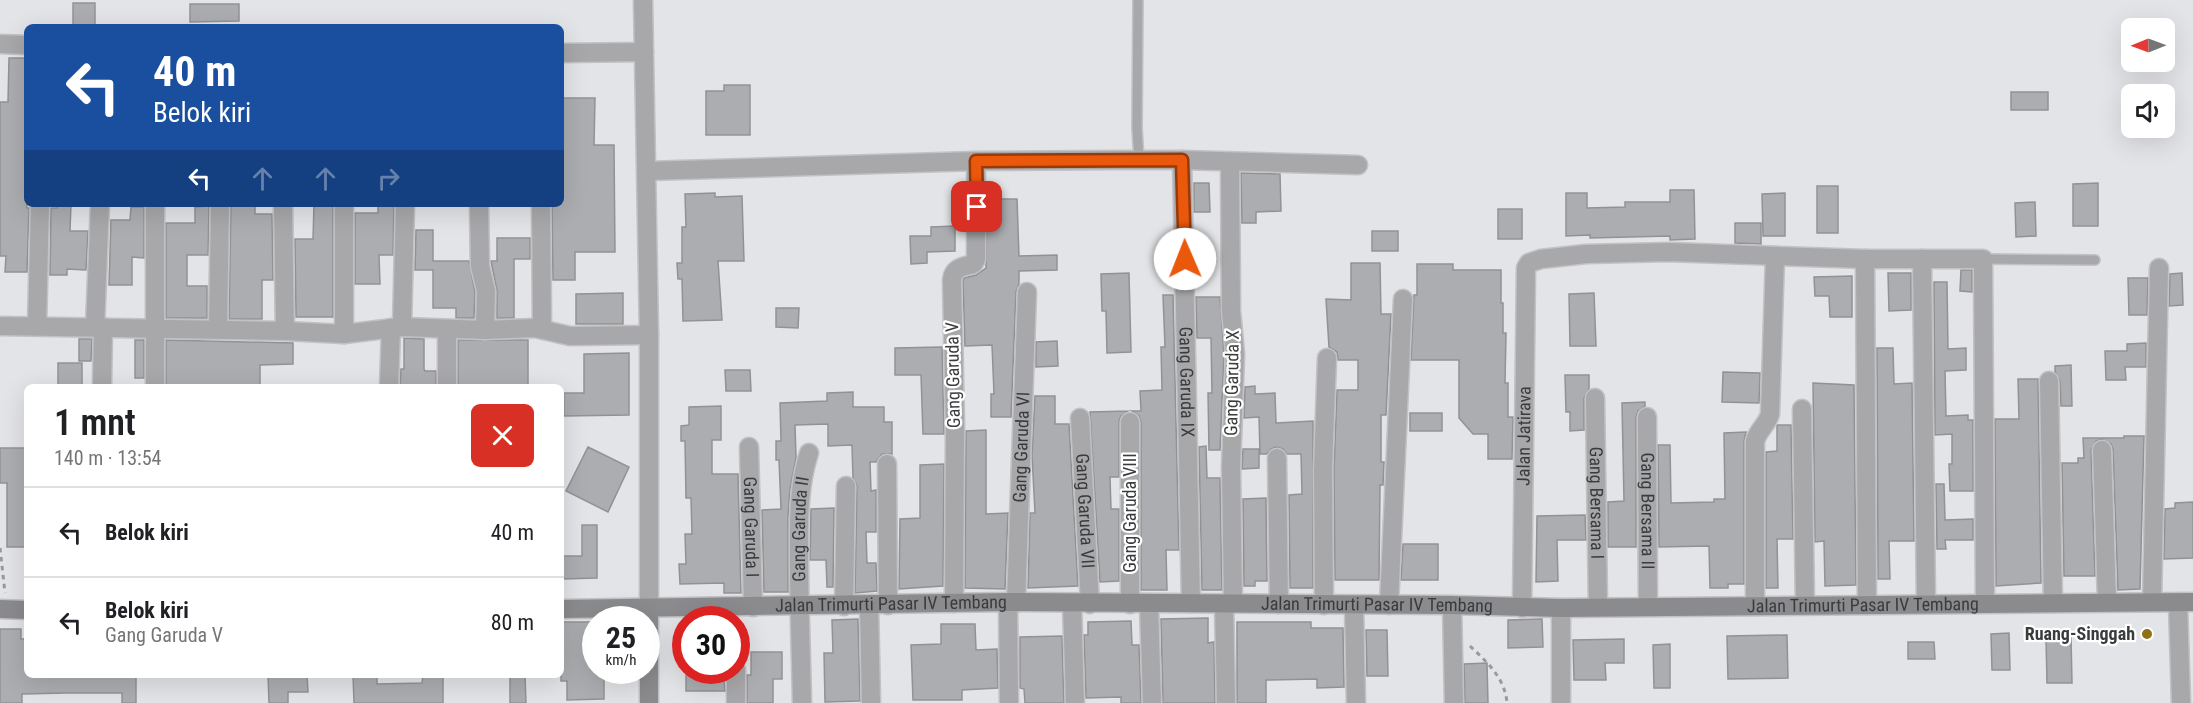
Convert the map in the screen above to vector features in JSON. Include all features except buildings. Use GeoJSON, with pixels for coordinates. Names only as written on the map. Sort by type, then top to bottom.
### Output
{"type":"FeatureCollection","features":[{"type":"Feature","properties":{"kind":"street"},"geometry":{"type":"LineString","coordinates":[[643,0],[649,335],[649,606]]}},
{"type":"Feature","properties":{"kind":"street"},"geometry":{"type":"LineString","coordinates":[[0,44],[24,45]]}},
{"type":"Feature","properties":{"kind":"street"},"geometry":{"type":"LineString","coordinates":[[564,53],[644,52]]}},
{"type":"Feature","properties":{"kind":"street"},"geometry":{"type":"LineString","coordinates":[[647,171],[976,161],[1182,160],[1358,165]]}},
{"type":"Feature","properties":{"kind":"street","name":"Gang Garuda IX"},"geometry":{"type":"LineString","coordinates":[[1182,160],[1191,603]]}},
{"type":"Feature","properties":{"kind":"street","name":"Gang Garuda V"},"geometry":{"type":"LineString","coordinates":[[954,603],[955,428],[952,275],[957,268],[973,264],[976,258],[976,161]]}},
{"type":"Feature","properties":{"kind":"street","name":"Gang Garuda X"},"geometry":{"type":"LineString","coordinates":[[1226,703],[1235,354],[1231,311],[1230,162]]}},
{"type":"Feature","properties":{"kind":"street"},"geometry":{"type":"LineString","coordinates":[[37,326],[40,207]]}},
{"type":"Feature","properties":{"kind":"street"},"geometry":{"type":"LineString","coordinates":[[100,207],[99,327],[102,384]]}},
{"type":"Feature","properties":{"kind":"street"},"geometry":{"type":"LineString","coordinates":[[155,207],[155,384]]}},
{"type":"Feature","properties":{"kind":"street"},"geometry":{"type":"LineString","coordinates":[[218,329],[220,207]]}},
{"type":"Feature","properties":{"kind":"street"},"geometry":{"type":"LineString","coordinates":[[283,207],[285,331]]}},
{"type":"Feature","properties":{"kind":"street"},"geometry":{"type":"LineString","coordinates":[[344,207],[344,334]]}},
{"type":"Feature","properties":{"kind":"street"},"geometry":{"type":"LineString","coordinates":[[389,384],[397,327],[405,207]]}},
{"type":"Feature","properties":{"kind":"street"},"geometry":{"type":"LineString","coordinates":[[479,207],[480,266],[486,291],[485,330]]}},
{"type":"Feature","properties":{"kind":"street"},"geometry":{"type":"LineString","coordinates":[[541,207],[542,329]]}},
{"type":"Feature","properties":{"kind":"street","name":"Jalan Jatirava"},"geometry":{"type":"LineString","coordinates":[[1522,608],[1525,274],[1529,263],[1541,259],[1586,254],[1669,252],[1775,256]]}},
{"type":"Feature","properties":{"kind":"street"},"geometry":{"type":"LineString","coordinates":[[1755,606],[1755,441],[1757,433],[1767,424],[1770,414],[1775,256],[1983,259],[1985,603]]}},
{"type":"Feature","properties":{"kind":"street"},"geometry":{"type":"LineString","coordinates":[[1865,259],[1867,605]]}},
{"type":"Feature","properties":{"kind":"street"},"geometry":{"type":"LineString","coordinates":[[1922,259],[1926,604]]}},
{"type":"Feature","properties":{"kind":"street"},"geometry":{"type":"LineString","coordinates":[[2152,602],[2159,268]]}},
{"type":"Feature","properties":{"kind":"street","name":"Gang Garuda VI"},"geometry":{"type":"LineString","coordinates":[[1009,703],[1027,292]]}},
{"type":"Feature","properties":{"kind":"street"},"geometry":{"type":"LineString","coordinates":[[1389,605],[1403,299]]}},
{"type":"Feature","properties":{"kind":"street"},"geometry":{"type":"LineString","coordinates":[[0,326],[218,329],[344,334],[397,327],[542,329],[570,336],[649,335]]}},
{"type":"Feature","properties":{"kind":"street"},"geometry":{"type":"LineString","coordinates":[[447,329],[447,384]]}},
{"type":"Feature","properties":{"kind":"street"},"geometry":{"type":"LineString","coordinates":[[1324,605],[1323,469],[1326,358]]}},
{"type":"Feature","properties":{"kind":"street"},"geometry":{"type":"LineString","coordinates":[[2049,381],[2053,603]]}},
{"type":"Feature","properties":{"kind":"street","name":"Gang Bersama I"},"geometry":{"type":"LineString","coordinates":[[1595,398],[1598,608]]}},
{"type":"Feature","properties":{"kind":"street"},"geometry":{"type":"LineString","coordinates":[[1802,410],[1805,605]]}},
{"type":"Feature","properties":{"kind":"street","name":"Gang Bersama II"},"geometry":{"type":"LineString","coordinates":[[1647,417],[1648,606]]}},
{"type":"Feature","properties":{"kind":"street","name":"Gang Garuda VII"},"geometry":{"type":"LineString","coordinates":[[1075,703],[1081,603],[1080,418]]}},
{"type":"Feature","properties":{"kind":"street","name":"Gang Garuda VIII"},"geometry":{"type":"LineString","coordinates":[[1130,422],[1140,604],[1152,703]]}},
{"type":"Feature","properties":{"kind":"street","name":"Gang Garuda I"},"geometry":{"type":"LineString","coordinates":[[741,606],[748,447]]}},
{"type":"Feature","properties":{"kind":"street"},"geometry":{"type":"LineString","coordinates":[[2102,450],[2107,602]]}},
{"type":"Feature","properties":{"kind":"street","name":"Gang Garuda II"},"geometry":{"type":"LineString","coordinates":[[802,703],[799,506],[803,471],[809,453]]}},
{"type":"Feature","properties":{"kind":"street"},"geometry":{"type":"LineString","coordinates":[[1277,458],[1280,604]]}},
{"type":"Feature","properties":{"kind":"street"},"geometry":{"type":"LineString","coordinates":[[887,464],[888,605]]}},
{"type":"Feature","properties":{"kind":"street"},"geometry":{"type":"LineString","coordinates":[[844,606],[846,486]]}},
{"type":"Feature","properties":{"kind":"street"},"geometry":{"type":"LineString","coordinates":[[2181,703],[2185,602]]}},
{"type":"Feature","properties":{"kind":"street","name":"Jalan Trimurti Pasar IV Tembang"},"geometry":{"type":"LineString","coordinates":[[750,610],[799,606],[954,603],[1452,605],[1598,608],[2185,602]]}},
{"type":"Feature","properties":{"kind":"street"},"geometry":{"type":"LineString","coordinates":[[868,605],[871,703]]}},
{"type":"Feature","properties":{"kind":"street"},"geometry":{"type":"LineString","coordinates":[[1354,605],[1356,703]]}},
{"type":"Feature","properties":{"kind":"street"},"geometry":{"type":"LineString","coordinates":[[1452,605],[1454,703]]}},
{"type":"Feature","properties":{"kind":"street"},"geometry":{"type":"LineString","coordinates":[[1561,608],[1561,703]]}},
{"type":"Feature","properties":{"kind":"street","name":"Jalan Trimurti Pasar IV Tembang"},"geometry":{"type":"LineString","coordinates":[[564,609],[582,609]]}},
{"type":"Feature","properties":{"kind":"street"},"geometry":{"type":"LineString","coordinates":[[2,610],[24,610]]}},
{"type":"Feature","properties":{"kind":"street"},"geometry":{"type":"LineString","coordinates":[[649,684],[649,703]]}},
{"type":"Feature","properties":{"kind":"street"},"geometry":{"type":"LineString","coordinates":[[736,684],[736,703]]}},
{"type":"Feature","properties":{"kind":"lane"},"geometry":{"type":"LineString","coordinates":[[1138,0],[1139,160]]}},
{"type":"Feature","properties":{"kind":"lane"},"geometry":{"type":"LineString","coordinates":[[1983,259],[2095,260]]}},
{"type":"Feature","properties":{"kind":"path"},"geometry":{"type":"LineString","coordinates":[[0,548],[4,574],[2,610]]}},
{"type":"Feature","properties":{"kind":"path"},"geometry":{"type":"LineString","coordinates":[[1453,630],[1498,674],[1507,703]]}},
{"type":"Feature","properties":{"kind":"place","name":"Ruang-Singgah"},"geometry":{"type":"Point","coordinates":[2147,634]}},
{"type":"Feature","properties":{"kind":"route"},"geometry":{"type":"LineString","coordinates":[[977,207],[976,161],[1182,160],[1185,259]]}}]}
